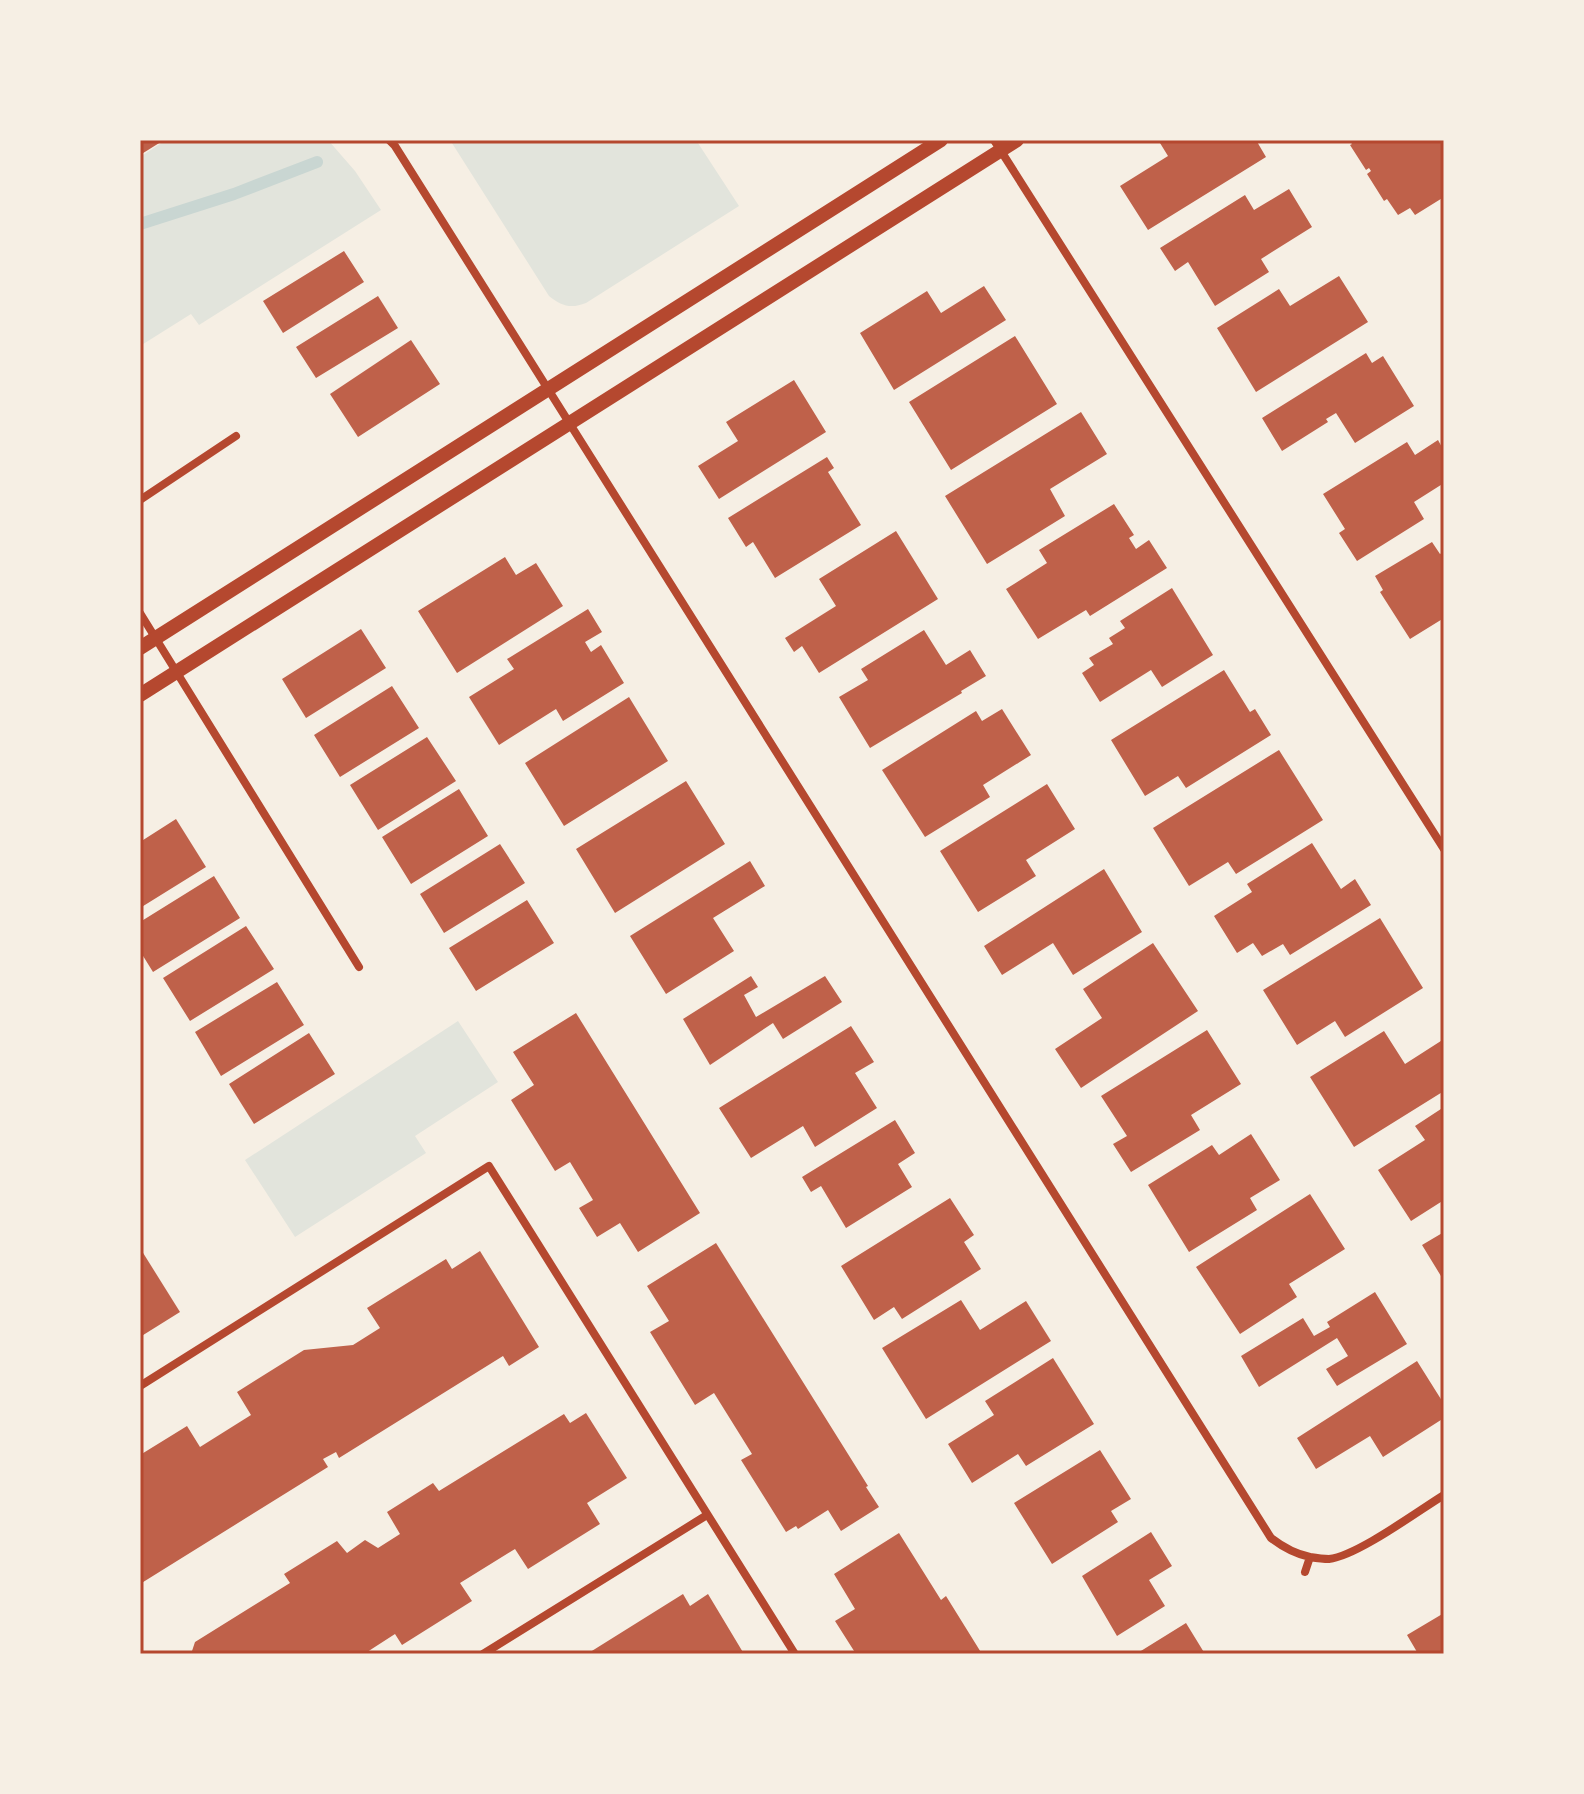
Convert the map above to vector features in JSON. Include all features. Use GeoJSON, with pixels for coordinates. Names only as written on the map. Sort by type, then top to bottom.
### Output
{"type":"FeatureCollection","features":[{"type":"Feature","properties":{"kind":"street"},"geometry":{"type":"LineString","coordinates":[[389,140],[1271,1538],[1295,1554],[1329,1559],[1365,1545],[1444,1495]]}},
{"type":"Feature","properties":{"kind":"street"},"geometry":{"type":"LineString","coordinates":[[140,648],[941,140]]}},
{"type":"Feature","properties":{"kind":"street"},"geometry":{"type":"LineString","coordinates":[[140,695],[569,424],[998,145],[1017,140]]}},
{"type":"Feature","properties":{"kind":"street"},"geometry":{"type":"LineString","coordinates":[[998,145],[1444,849]]}},
{"type":"Feature","properties":{"kind":"street"},"geometry":{"type":"LineString","coordinates":[[140,500],[236,436]]}},
{"type":"Feature","properties":{"kind":"street"},"geometry":{"type":"LineString","coordinates":[[140,613],[359,967]]}},
{"type":"Feature","properties":{"kind":"street"},"geometry":{"type":"LineString","coordinates":[[140,1386],[489,1166],[795,1654]]}},
{"type":"Feature","properties":{"kind":"street"},"geometry":{"type":"LineString","coordinates":[[483,1654],[707,1515]]}},
{"type":"Feature","properties":{"kind":"street"},"geometry":{"type":"LineString","coordinates":[[1305,1572],[1310,1557]]}},
{"type":"Feature","properties":{"kind":"shaded area"},"geometry":{"type":"Polygon","coordinates":[[[166,140],[328,140],[355,171],[381,210],[199,325],[191,314],[140,346],[140,157],[166,140]]]}},
{"type":"Feature","properties":{"kind":"shaded area"},"geometry":{"type":"Polygon","coordinates":[[[450,140],[696,140],[739,206],[586,303],[566,306],[549,296],[450,140]]]}},
{"type":"Feature","properties":{"kind":"shaded area"},"geometry":{"type":"Polygon","coordinates":[[[458,1021],[498,1082],[415,1136],[426,1153],[295,1237],[245,1160],[458,1021]]]}},
{"type":"Feature","properties":{"kind":"building"},"geometry":{"type":"Polygon","coordinates":[[[140,140],[164,140],[140,155],[140,140]]]}},
{"type":"Feature","properties":{"kind":"building"},"geometry":{"type":"Polygon","coordinates":[[[1165,140],[1256,140],[1266,157],[1148,230],[1120,186],[1168,156],[1160,143],[1165,140]]]}},
{"type":"Feature","properties":{"kind":"building"},"geometry":{"type":"Polygon","coordinates":[[[1349,140],[1444,140],[1444,197],[1415,215],[1410,208],[1398,215],[1387,199],[1384,201],[1367,174],[1371,171],[1369,168],[1366,170],[1349,140]]]}},
{"type":"Feature","properties":{"kind":"building"},"geometry":{"type":"Polygon","coordinates":[[[1289,189],[1312,227],[1261,259],[1269,272],[1215,306],[1188,262],[1175,271],[1160,248],[1245,195],[1254,210],[1289,189]]]}},
{"type":"Feature","properties":{"kind":"building"},"geometry":{"type":"Polygon","coordinates":[[[344,251],[364,282],[283,333],[263,301],[344,251]]]}},
{"type":"Feature","properties":{"kind":"building"},"geometry":{"type":"Polygon","coordinates":[[[1339,276],[1368,322],[1256,392],[1217,328],[1279,289],[1290,306],[1339,276]]]}},
{"type":"Feature","properties":{"kind":"building"},"geometry":{"type":"Polygon","coordinates":[[[984,286],[1006,320],[894,390],[860,333],[927,291],[941,313],[984,286]]]}},
{"type":"Feature","properties":{"kind":"building"},"geometry":{"type":"Polygon","coordinates":[[[378,296],[398,328],[316,378],[296,347],[378,296]]]}},
{"type":"Feature","properties":{"kind":"building"},"geometry":{"type":"Polygon","coordinates":[[[1015,336],[1057,404],[951,470],[909,402],[1015,336]]]}},
{"type":"Feature","properties":{"kind":"building"},"geometry":{"type":"Polygon","coordinates":[[[411,340],[440,384],[358,437],[330,394],[411,340]]]}},
{"type":"Feature","properties":{"kind":"building"},"geometry":{"type":"Polygon","coordinates":[[[1366,353],[1372,363],[1383,356],[1414,406],[1355,443],[1336,413],[1326,419],[1328,422],[1282,451],[1262,418],[1366,353]]]}},
{"type":"Feature","properties":{"kind":"building"},"geometry":{"type":"Polygon","coordinates":[[[794,380],[826,432],[719,499],[698,466],[738,441],[726,422],[794,380]]]}},
{"type":"Feature","properties":{"kind":"building"},"geometry":{"type":"Polygon","coordinates":[[[1081,412],[1107,454],[1050,489],[1065,516],[987,564],[945,496],[1081,412]]]}},
{"type":"Feature","properties":{"kind":"building"},"geometry":{"type":"Polygon","coordinates":[[[1438,440],[1444,451],[1444,483],[1414,502],[1424,519],[1357,561],[1339,533],[1345,529],[1323,494],[1407,442],[1415,455],[1438,440]]]}},
{"type":"Feature","properties":{"kind":"building"},"geometry":{"type":"Polygon","coordinates":[[[827,457],[834,468],[828,472],[861,525],[775,578],[753,542],[746,547],[728,518],[827,457]]]}},
{"type":"Feature","properties":{"kind":"building"},"geometry":{"type":"Polygon","coordinates":[[[1114,504],[1134,535],[1129,538],[1136,549],[1149,540],[1167,568],[1090,616],[1086,610],[1038,639],[1006,589],[1047,563],[1039,550],[1114,504]]]}},
{"type":"Feature","properties":{"kind":"building"},"geometry":{"type":"Polygon","coordinates":[[[896,531],[938,599],[819,673],[802,646],[794,652],[785,638],[836,606],[819,579],[896,531]]]}},
{"type":"Feature","properties":{"kind":"building"},"geometry":{"type":"Polygon","coordinates":[[[1432,542],[1440,554],[1444,552],[1444,618],[1410,639],[1380,592],[1383,590],[1375,576],[1432,542]]]}},
{"type":"Feature","properties":{"kind":"building"},"geometry":{"type":"Polygon","coordinates":[[[505,557],[516,575],[536,563],[563,606],[457,673],[418,611],[505,557]]]}},
{"type":"Feature","properties":{"kind":"building"},"geometry":{"type":"Polygon","coordinates":[[[1172,588],[1213,655],[1162,687],[1151,670],[1100,702],[1082,673],[1094,665],[1089,658],[1113,644],[1109,638],[1125,628],[1120,621],[1172,588]]]}},
{"type":"Feature","properties":{"kind":"building"},"geometry":{"type":"Polygon","coordinates":[[[588,609],[602,632],[585,642],[591,652],[601,645],[624,683],[563,721],[556,709],[499,745],[469,697],[514,669],[507,659],[588,609]]]}},
{"type":"Feature","properties":{"kind":"building"},"geometry":{"type":"Polygon","coordinates":[[[361,629],[386,668],[306,718],[282,679],[361,629]]]}},
{"type":"Feature","properties":{"kind":"building"},"geometry":{"type":"Polygon","coordinates":[[[924,630],[946,665],[970,650],[986,676],[870,748],[839,697],[868,680],[861,669],[924,630]]]}},
{"type":"Feature","properties":{"kind":"building"},"geometry":{"type":"Polygon","coordinates":[[[1224,670],[1250,712],[1255,709],[1271,735],[1186,788],[1178,776],[1145,796],[1111,740],[1224,670]]]}},
{"type":"Feature","properties":{"kind":"building"},"geometry":{"type":"Polygon","coordinates":[[[392,686],[419,728],[340,777],[314,735],[392,686]]]}},
{"type":"Feature","properties":{"kind":"building"},"geometry":{"type":"Polygon","coordinates":[[[629,697],[668,761],[564,826],[525,763],[629,697]]]}},
{"type":"Feature","properties":{"kind":"building"},"geometry":{"type":"Polygon","coordinates":[[[1002,709],[1031,755],[983,785],[990,797],[925,837],[882,770],[976,711],[982,721],[1002,709]]]}},
{"type":"Feature","properties":{"kind":"building"},"geometry":{"type":"Polygon","coordinates":[[[427,737],[456,781],[378,830],[350,785],[427,737]]]}},
{"type":"Feature","properties":{"kind":"building"},"geometry":{"type":"Polygon","coordinates":[[[1279,750],[1323,820],[1236,874],[1228,862],[1189,886],[1153,828],[1279,750]]]}},
{"type":"Feature","properties":{"kind":"building"},"geometry":{"type":"Polygon","coordinates":[[[686,781],[725,844],[615,913],[576,849],[686,781]]]}},
{"type":"Feature","properties":{"kind":"building"},"geometry":{"type":"Polygon","coordinates":[[[1047,784],[1075,829],[1026,860],[1036,876],[978,912],[940,851],[1047,784]]]}},
{"type":"Feature","properties":{"kind":"building"},"geometry":{"type":"Polygon","coordinates":[[[459,789],[488,836],[411,884],[382,837],[459,789]]]}},
{"type":"Feature","properties":{"kind":"building"},"geometry":{"type":"Polygon","coordinates":[[[176,819],[206,867],[140,908],[140,842],[176,819]]]}},
{"type":"Feature","properties":{"kind":"building"},"geometry":{"type":"Polygon","coordinates":[[[1312,843],[1341,889],[1355,879],[1371,905],[1290,955],[1283,944],[1262,956],[1253,943],[1237,953],[1214,916],[1252,892],[1247,884],[1312,843]]]}},
{"type":"Feature","properties":{"kind":"building"},"geometry":{"type":"Polygon","coordinates":[[[500,844],[525,883],[444,933],[420,894],[500,844]]]}},
{"type":"Feature","properties":{"kind":"building"},"geometry":{"type":"Polygon","coordinates":[[[750,861],[765,886],[713,918],[734,951],[666,994],[630,936],[750,861]]]}},
{"type":"Feature","properties":{"kind":"building"},"geometry":{"type":"Polygon","coordinates":[[[1104,869],[1142,932],[1073,975],[1053,943],[1002,975],[984,946],[1104,869]]]}},
{"type":"Feature","properties":{"kind":"building"},"geometry":{"type":"Polygon","coordinates":[[[214,876],[240,918],[153,972],[140,951],[140,922],[214,876]]]}},
{"type":"Feature","properties":{"kind":"building"},"geometry":{"type":"Polygon","coordinates":[[[527,900],[554,943],[476,991],[449,948],[527,900]]]}},
{"type":"Feature","properties":{"kind":"building"},"geometry":{"type":"Polygon","coordinates":[[[1380,918],[1423,988],[1345,1037],[1335,1021],[1297,1045],[1263,990],[1380,918]]]}},
{"type":"Feature","properties":{"kind":"building"},"geometry":{"type":"Polygon","coordinates":[[[246,926],[274,969],[190,1021],[163,978],[246,926]]]}},
{"type":"Feature","properties":{"kind":"building"},"geometry":{"type":"Polygon","coordinates":[[[1153,943],[1198,1011],[1081,1088],[1055,1049],[1102,1018],[1083,989],[1153,943]]]}},
{"type":"Feature","properties":{"kind":"building"},"geometry":{"type":"Polygon","coordinates":[[[751,976],[758,987],[744,995],[756,1017],[825,976],[842,1002],[783,1039],[773,1023],[710,1065],[683,1019],[751,976]]]}},
{"type":"Feature","properties":{"kind":"building"},"geometry":{"type":"Polygon","coordinates":[[[277,982],[304,1025],[221,1076],[195,1032],[277,982]]]}},
{"type":"Feature","properties":{"kind":"building"},"geometry":{"type":"Polygon","coordinates":[[[576,1013],[700,1213],[638,1252],[620,1223],[597,1237],[579,1208],[593,1200],[570,1162],[555,1171],[511,1100],[534,1085],[513,1052],[576,1013]]]}},
{"type":"Feature","properties":{"kind":"building"},"geometry":{"type":"Polygon","coordinates":[[[851,1026],[874,1062],[855,1073],[877,1108],[815,1147],[803,1126],[751,1158],[719,1108],[851,1026]]]}},
{"type":"Feature","properties":{"kind":"building"},"geometry":{"type":"Polygon","coordinates":[[[1207,1030],[1241,1084],[1191,1115],[1200,1130],[1131,1172],[1113,1144],[1127,1136],[1101,1096],[1207,1030]]]}},
{"type":"Feature","properties":{"kind":"building"},"geometry":{"type":"Polygon","coordinates":[[[1384,1031],[1405,1064],[1444,1039],[1444,1091],[1354,1147],[1310,1077],[1384,1031]]]}},
{"type":"Feature","properties":{"kind":"building"},"geometry":{"type":"Polygon","coordinates":[[[309,1033],[335,1074],[254,1124],[229,1084],[309,1033]]]}},
{"type":"Feature","properties":{"kind":"building"},"geometry":{"type":"Polygon","coordinates":[[[1444,1107],[1444,1200],[1411,1221],[1378,1170],[1425,1140],[1415,1126],[1444,1107]]]}},
{"type":"Feature","properties":{"kind":"building"},"geometry":{"type":"Polygon","coordinates":[[[895,1120],[915,1153],[898,1164],[912,1187],[846,1228],[821,1186],[811,1192],[802,1177],[895,1120]]]}},
{"type":"Feature","properties":{"kind":"building"},"geometry":{"type":"Polygon","coordinates":[[[1251,1134],[1280,1180],[1250,1198],[1257,1210],[1189,1252],[1148,1185],[1212,1145],[1219,1155],[1251,1134]]]}},
{"type":"Feature","properties":{"kind":"building"},"geometry":{"type":"Polygon","coordinates":[[[1310,1194],[1345,1249],[1289,1284],[1297,1297],[1240,1334],[1196,1267],[1310,1194]]]}},
{"type":"Feature","properties":{"kind":"building"},"geometry":{"type":"Polygon","coordinates":[[[950,1198],[974,1235],[964,1242],[981,1269],[902,1319],[894,1307],[874,1320],[841,1266],[950,1198]]]}},
{"type":"Feature","properties":{"kind":"building"},"geometry":{"type":"Polygon","coordinates":[[[1444,1232],[1444,1281],[1422,1245],[1444,1232]]]}},
{"type":"Feature","properties":{"kind":"building"},"geometry":{"type":"Polygon","coordinates":[[[716,1243],[879,1507],[841,1531],[828,1510],[798,1529],[796,1526],[786,1532],[741,1460],[752,1454],[714,1393],[695,1405],[650,1332],[669,1321],[647,1286],[716,1243]]]}},
{"type":"Feature","properties":{"kind":"building"},"geometry":{"type":"Polygon","coordinates":[[[140,1248],[180,1312],[140,1337],[140,1248]]]}},
{"type":"Feature","properties":{"kind":"building"},"geometry":{"type":"Polygon","coordinates":[[[480,1251],[539,1347],[509,1366],[503,1356],[339,1458],[336,1452],[323,1459],[328,1467],[140,1584],[140,1455],[187,1426],[200,1447],[251,1415],[237,1392],[304,1350],[353,1345],[380,1328],[367,1308],[446,1259],[452,1269],[480,1251]]]}},
{"type":"Feature","properties":{"kind":"building"},"geometry":{"type":"Polygon","coordinates":[[[1375,1292],[1407,1344],[1337,1386],[1326,1369],[1348,1356],[1337,1338],[1259,1387],[1241,1356],[1303,1318],[1314,1336],[1330,1327],[1327,1322],[1375,1292]]]}},
{"type":"Feature","properties":{"kind":"building"},"geometry":{"type":"Polygon","coordinates":[[[961,1300],[980,1330],[1026,1301],[1051,1341],[926,1419],[882,1348],[961,1300]]]}},
{"type":"Feature","properties":{"kind":"building"},"geometry":{"type":"Polygon","coordinates":[[[1053,1358],[1094,1424],[1026,1466],[1018,1454],[972,1483],[948,1444],[994,1415],[985,1401],[1053,1358]]]}},
{"type":"Feature","properties":{"kind":"building"},"geometry":{"type":"Polygon","coordinates":[[[1417,1361],[1444,1404],[1444,1418],[1383,1457],[1370,1436],[1316,1469],[1297,1438],[1417,1361]]]}},
{"type":"Feature","properties":{"kind":"building"},"geometry":{"type":"Polygon","coordinates":[[[586,1413],[627,1478],[587,1503],[600,1524],[528,1569],[515,1549],[460,1583],[472,1601],[402,1645],[395,1634],[364,1654],[191,1654],[195,1642],[290,1583],[284,1574],[337,1541],[347,1553],[365,1540],[378,1548],[400,1534],[387,1512],[433,1483],[439,1491],[564,1414],[570,1423],[586,1413]]]}},
{"type":"Feature","properties":{"kind":"building"},"geometry":{"type":"Polygon","coordinates":[[[1100,1450],[1131,1499],[1111,1511],[1118,1522],[1052,1564],[1014,1503],[1100,1450]]]}},
{"type":"Feature","properties":{"kind":"building"},"geometry":{"type":"Polygon","coordinates":[[[1151,1532],[1172,1566],[1149,1580],[1165,1606],[1117,1636],[1082,1576],[1151,1532]]]}},
{"type":"Feature","properties":{"kind":"building"},"geometry":{"type":"Polygon","coordinates":[[[899,1533],[941,1600],[946,1596],[982,1654],[856,1654],[835,1621],[855,1609],[834,1574],[899,1533]]]}},
{"type":"Feature","properties":{"kind":"building"},"geometry":{"type":"Polygon","coordinates":[[[683,1594],[690,1606],[708,1594],[744,1654],[587,1654],[683,1594]]]}},
{"type":"Feature","properties":{"kind":"building"},"geometry":{"type":"Polygon","coordinates":[[[1444,1613],[1444,1654],[1414,1654],[1417,1652],[1407,1635],[1444,1613]]]}},
{"type":"Feature","properties":{"kind":"building"},"geometry":{"type":"Polygon","coordinates":[[[1186,1623],[1205,1654],[1136,1654],[1186,1623]]]}},
{"type":"Feature","properties":{"kind":"waterway"},"geometry":{"type":"LineString","coordinates":[[140,224],[234,194],[317,162]]}}]}
